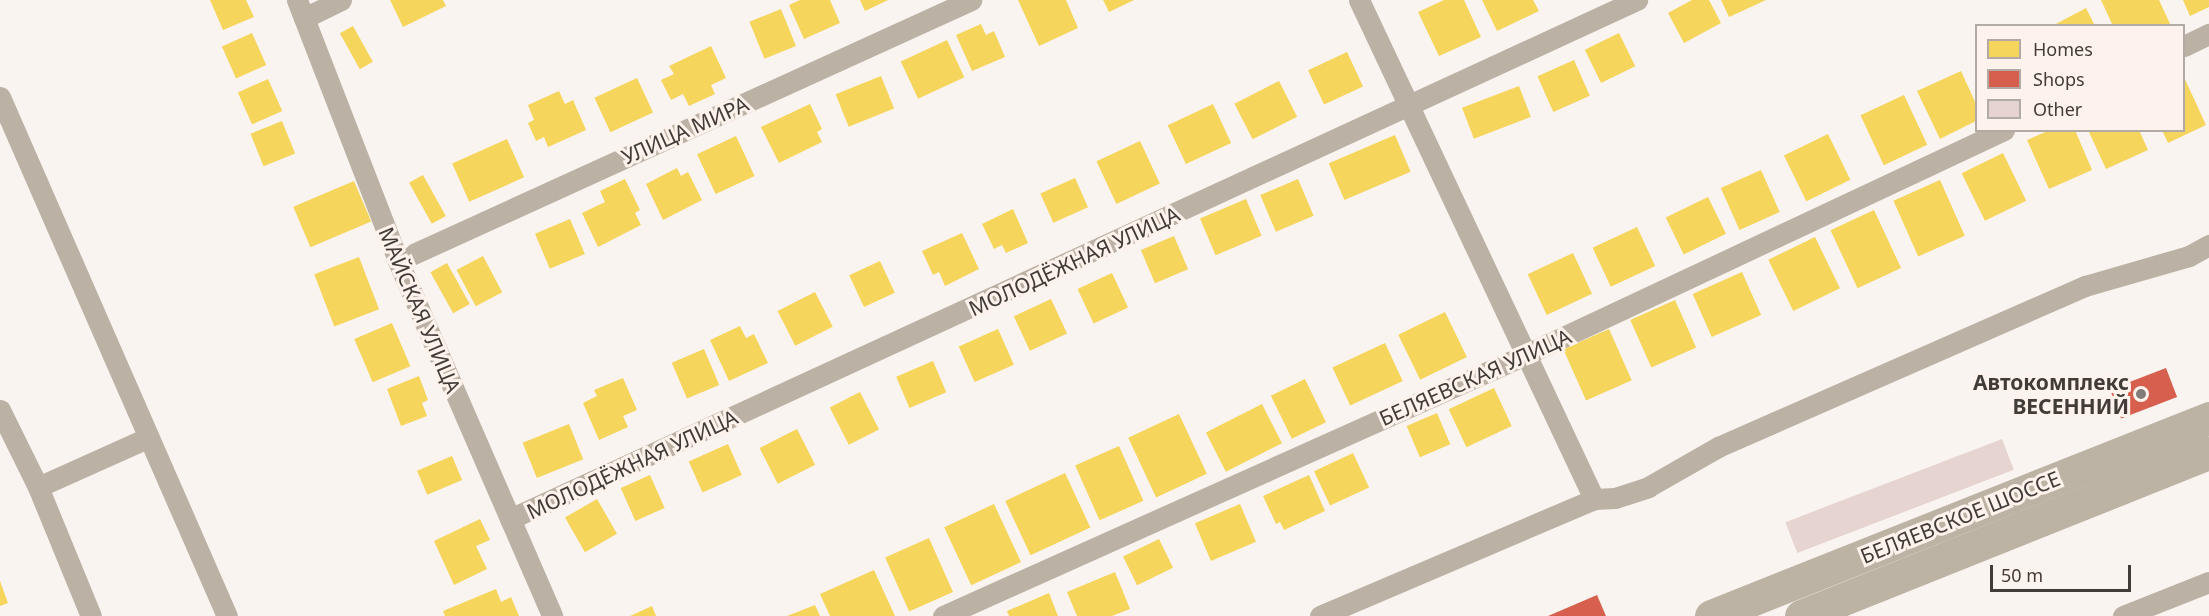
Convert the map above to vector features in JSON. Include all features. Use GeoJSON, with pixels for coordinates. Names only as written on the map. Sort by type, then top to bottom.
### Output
{"type":"FeatureCollection","features":[{"type":"Feature","properties":{"kind":"main road","name":"БЕЛЯЕВСКОЕ ШОССЕ"},"geometry":{"type":"LineString","coordinates":[[1711,616],[2209,418]]}},
{"type":"Feature","properties":{"kind":"main road","name":"БЕЛЯЕВСКОЕ ШОССЕ"},"geometry":{"type":"LineString","coordinates":[[1801,616],[2209,453]]}},
{"type":"Feature","properties":{"kind":"street"},"geometry":{"type":"LineString","coordinates":[[300,9],[341,0]]}},
{"type":"Feature","properties":{"kind":"street","name":"УЛИЦА МИРА"},"geometry":{"type":"LineString","coordinates":[[398,261],[971,0]]}},
{"type":"Feature","properties":{"kind":"street"},"geometry":{"type":"LineString","coordinates":[[1359,0],[1594,499]]}},
{"type":"Feature","properties":{"kind":"street","name":"МОЛОДЁЖНАЯ УЛИЦА"},"geometry":{"type":"LineString","coordinates":[[510,519],[1409,108],[1637,0]]}},
{"type":"Feature","properties":{"kind":"street","name":"МАЙСКАЯ УЛИЦА"},"geometry":{"type":"LineString","coordinates":[[300,9],[398,261],[552,616]]}},
{"type":"Feature","properties":{"kind":"street"},"geometry":{"type":"LineString","coordinates":[[2185,46],[2209,34]]}},
{"type":"Feature","properties":{"kind":"street"},"geometry":{"type":"LineString","coordinates":[[0,97],[147,438],[227,616]]}},
{"type":"Feature","properties":{"kind":"street","name":"БЕЛЯЕВСКАЯ УЛИЦА"},"geometry":{"type":"LineString","coordinates":[[943,616],[1527,354],[2000,132]]}},
{"type":"Feature","properties":{"kind":"street"},"geometry":{"type":"LineString","coordinates":[[1320,616],[1594,499],[1615,498],[1648,487],[1718,447],[2085,286],[2189,256],[2209,245]]}},
{"type":"Feature","properties":{"kind":"street"},"geometry":{"type":"LineString","coordinates":[[0,410],[38,488],[91,616]]}},
{"type":"Feature","properties":{"kind":"street"},"geometry":{"type":"LineString","coordinates":[[38,488],[147,438]]}},
{"type":"Feature","properties":{"kind":"street"},"geometry":{"type":"LineString","coordinates":[[2123,616],[2209,582]]}},
{"type":"Feature","properties":{"kind":"building: Homes"},"geometry":{"type":"Polygon","coordinates":[[[210,0],[246,0],[254,17],[223,30],[210,0]]]}},
{"type":"Feature","properties":{"kind":"building: Homes"},"geometry":{"type":"Polygon","coordinates":[[[390,0],[443,0],[446,6],[403,27],[390,0]]]}},
{"type":"Feature","properties":{"kind":"building: Homes"},"geometry":{"type":"Polygon","coordinates":[[[800,0],[830,0],[840,23],[804,39],[789,5],[800,0]]]}},
{"type":"Feature","properties":{"kind":"building: Homes"},"geometry":{"type":"Polygon","coordinates":[[[860,0],[888,0],[865,11],[860,0]]]}},
{"type":"Feature","properties":{"kind":"building: Homes"},"geometry":{"type":"Polygon","coordinates":[[[1018,0],[1066,0],[1078,28],[1039,46],[1018,0]]]}},
{"type":"Feature","properties":{"kind":"building: Homes"},"geometry":{"type":"Polygon","coordinates":[[[1103,0],[1134,0],[1109,12],[1103,0]]]}},
{"type":"Feature","properties":{"kind":"building: Homes"},"geometry":{"type":"Polygon","coordinates":[[[1444,0],[1464,0],[1481,37],[1439,56],[1418,12],[1444,0]]]}},
{"type":"Feature","properties":{"kind":"building: Homes"},"geometry":{"type":"Polygon","coordinates":[[[1482,0],[1533,0],[1539,11],[1497,31],[1482,0]]]}},
{"type":"Feature","properties":{"kind":"building: Homes"},"geometry":{"type":"Polygon","coordinates":[[[1692,0],[1709,0],[1721,23],[1684,43],[1668,13],[1692,0]]]}},
{"type":"Feature","properties":{"kind":"building: Homes"},"geometry":{"type":"Polygon","coordinates":[[[1721,0],[1766,0],[1729,17],[1721,0]]]}},
{"type":"Feature","properties":{"kind":"building: Homes"},"geometry":{"type":"Polygon","coordinates":[[[2101,0],[2159,0],[2170,24],[2112,24],[2101,0]]]}},
{"type":"Feature","properties":{"kind":"building: Homes"},"geometry":{"type":"Polygon","coordinates":[[[2183,0],[2209,0],[2209,7],[2190,16],[2183,0]]]}},
{"type":"Feature","properties":{"kind":"building: Homes"},"geometry":{"type":"Polygon","coordinates":[[[2086,8],[2094,24],[2056,24],[2086,8]]]}},
{"type":"Feature","properties":{"kind":"building: Homes"},"geometry":{"type":"Polygon","coordinates":[[[781,9],[796,46],[764,59],[749,22],[781,9]]]}},
{"type":"Feature","properties":{"kind":"building: Homes"},"geometry":{"type":"Polygon","coordinates":[[[981,24],[986,35],[994,31],[1005,57],[972,71],[956,35],[981,24]]]}},
{"type":"Feature","properties":{"kind":"building: Homes"},"geometry":{"type":"Polygon","coordinates":[[[353,26],[373,62],[360,69],[340,33],[353,26]]]}},
{"type":"Feature","properties":{"kind":"building: Homes"},"geometry":{"type":"Polygon","coordinates":[[[252,33],[266,65],[236,78],[222,46],[252,33]]]}},
{"type":"Feature","properties":{"kind":"building: Homes"},"geometry":{"type":"Polygon","coordinates":[[[1619,33],[1635,66],[1601,83],[1585,50],[1619,33]]]}},
{"type":"Feature","properties":{"kind":"building: Homes"},"geometry":{"type":"Polygon","coordinates":[[[947,40],[964,77],[918,99],[901,62],[947,40]]]}},
{"type":"Feature","properties":{"kind":"building: Homes"},"geometry":{"type":"Polygon","coordinates":[[[711,46],[726,78],[711,85],[715,94],[689,106],[683,94],[671,100],[661,80],[674,74],[669,66],[711,46]]]}},
{"type":"Feature","properties":{"kind":"building: Homes"},"geometry":{"type":"Polygon","coordinates":[[[1347,52],[1363,86],[1324,105],[1308,70],[1347,52]]]}},
{"type":"Feature","properties":{"kind":"building: Homes"},"geometry":{"type":"Polygon","coordinates":[[[1574,60],[1590,96],[1553,112],[1537,76],[1574,60]]]}},
{"type":"Feature","properties":{"kind":"building: Homes"},"geometry":{"type":"Polygon","coordinates":[[[1961,71],[1975,102],[1975,122],[1940,139],[1917,91],[1961,71]]]}},
{"type":"Feature","properties":{"kind":"building: Homes"},"geometry":{"type":"Polygon","coordinates":[[[881,76],[894,108],[849,127],[836,94],[881,76]]]}},
{"type":"Feature","properties":{"kind":"building: Homes"},"geometry":{"type":"Polygon","coordinates":[[[637,78],[653,112],[610,132],[594,98],[637,78]]]}},
{"type":"Feature","properties":{"kind":"building: Homes"},"geometry":{"type":"Polygon","coordinates":[[[268,79],[282,111],[252,124],[238,92],[268,79]]]}},
{"type":"Feature","properties":{"kind":"building: Homes"},"geometry":{"type":"Polygon","coordinates":[[[2185,79],[2206,125],[2168,143],[2163,132],[2185,132],[2185,79]]]}},
{"type":"Feature","properties":{"kind":"building: Homes"},"geometry":{"type":"Polygon","coordinates":[[[1279,81],[1297,117],[1253,139],[1234,104],[1279,81]]]}},
{"type":"Feature","properties":{"kind":"building: Homes"},"geometry":{"type":"Polygon","coordinates":[[[1519,86],[1531,117],[1474,139],[1462,108],[1519,86]]]}},
{"type":"Feature","properties":{"kind":"building: Homes"},"geometry":{"type":"Polygon","coordinates":[[[559,91],[565,104],[573,100],[586,130],[548,147],[544,137],[536,141],[528,123],[534,120],[528,105],[559,91]]]}},
{"type":"Feature","properties":{"kind":"building: Homes"},"geometry":{"type":"Polygon","coordinates":[[[1904,95],[1927,145],[1884,165],[1860,115],[1904,95]]]}},
{"type":"Feature","properties":{"kind":"building: Homes"},"geometry":{"type":"Polygon","coordinates":[[[810,104],[822,129],[817,132],[822,142],[779,163],[761,127],[810,104]]]}},
{"type":"Feature","properties":{"kind":"building: Homes"},"geometry":{"type":"Polygon","coordinates":[[[1213,104],[1231,143],[1186,164],[1168,125],[1213,104]]]}},
{"type":"Feature","properties":{"kind":"building: Homes"},"geometry":{"type":"Polygon","coordinates":[[[282,121],[295,153],[264,166],[250,134],[282,121]]]}},
{"type":"Feature","properties":{"kind":"building: Homes"},"geometry":{"type":"Polygon","coordinates":[[[2045,132],[2076,132],[2092,170],[2049,189],[2027,140],[2045,132]]]}},
{"type":"Feature","properties":{"kind":"building: Homes"},"geometry":{"type":"Polygon","coordinates":[[[2089,132],[2140,132],[2148,150],[2106,169],[2089,132]]]}},
{"type":"Feature","properties":{"kind":"building: Homes"},"geometry":{"type":"Polygon","coordinates":[[[1828,134],[1850,180],[1806,201],[1784,155],[1828,134]]]}},
{"type":"Feature","properties":{"kind":"building: Homes"},"geometry":{"type":"Polygon","coordinates":[[[1395,135],[1411,172],[1344,200],[1329,163],[1395,135]]]}},
{"type":"Feature","properties":{"kind":"building: Homes"},"geometry":{"type":"Polygon","coordinates":[[[736,136],[755,176],[716,194],[697,154],[736,136]]]}},
{"type":"Feature","properties":{"kind":"building: Homes"},"geometry":{"type":"Polygon","coordinates":[[[507,139],[524,177],[469,202],[452,163],[507,139]]]}},
{"type":"Feature","properties":{"kind":"building: Homes"},"geometry":{"type":"Polygon","coordinates":[[[1140,141],[1160,184],[1116,204],[1096,161],[1140,141]]]}},
{"type":"Feature","properties":{"kind":"building: Homes"},"geometry":{"type":"Polygon","coordinates":[[[2003,153],[2026,201],[1985,221],[1962,173],[2003,153]]]}},
{"type":"Feature","properties":{"kind":"building: Homes"},"geometry":{"type":"Polygon","coordinates":[[[677,168],[681,176],[688,172],[702,200],[663,220],[646,184],[677,168]]]}},
{"type":"Feature","properties":{"kind":"building: Homes"},"geometry":{"type":"Polygon","coordinates":[[[1761,170],[1780,212],[1740,230],[1721,188],[1761,170]]]}},
{"type":"Feature","properties":{"kind":"building: Homes"},"geometry":{"type":"Polygon","coordinates":[[[423,175],[446,216],[432,224],[409,183],[423,175]]]}},
{"type":"Feature","properties":{"kind":"building: Homes"},"geometry":{"type":"Polygon","coordinates":[[[1075,178],[1088,207],[1053,223],[1040,193],[1075,178]]]}},
{"type":"Feature","properties":{"kind":"building: Homes"},"geometry":{"type":"Polygon","coordinates":[[[625,179],[640,210],[635,213],[641,225],[598,247],[582,213],[605,202],[600,191],[625,179]]]}},
{"type":"Feature","properties":{"kind":"building: Homes"},"geometry":{"type":"Polygon","coordinates":[[[1298,179],[1314,216],[1276,232],[1260,195],[1298,179]]]}},
{"type":"Feature","properties":{"kind":"building: Homes"},"geometry":{"type":"Polygon","coordinates":[[[1940,180],[1965,236],[1918,256],[1893,201],[1940,180]]]}},
{"type":"Feature","properties":{"kind":"building: Homes"},"geometry":{"type":"Polygon","coordinates":[[[354,181],[371,222],[310,247],[293,207],[354,181]]]}},
{"type":"Feature","properties":{"kind":"building: Homes"},"geometry":{"type":"Polygon","coordinates":[[[1708,197],[1726,234],[1684,254],[1666,218],[1708,197]]]}},
{"type":"Feature","properties":{"kind":"building: Homes"},"geometry":{"type":"Polygon","coordinates":[[[1246,199],[1262,236],[1216,255],[1200,219],[1246,199]]]}},
{"type":"Feature","properties":{"kind":"building: Homes"},"geometry":{"type":"Polygon","coordinates":[[[1013,209],[1028,243],[1006,253],[1002,245],[994,249],[982,224],[1013,209]]]}},
{"type":"Feature","properties":{"kind":"building: Homes"},"geometry":{"type":"Polygon","coordinates":[[[1874,210],[1901,268],[1858,288],[1830,230],[1874,210]]]}},
{"type":"Feature","properties":{"kind":"building: Homes"},"geometry":{"type":"Polygon","coordinates":[[[570,219],[585,254],[550,269],[535,234],[570,219]]]}},
{"type":"Feature","properties":{"kind":"building: Homes"},"geometry":{"type":"Polygon","coordinates":[[[1637,227],[1655,266],[1611,287],[1593,248],[1637,227]]]}},
{"type":"Feature","properties":{"kind":"building: Homes"},"geometry":{"type":"Polygon","coordinates":[[[962,233],[979,269],[945,286],[939,272],[933,275],[922,251],[962,233]]]}},
{"type":"Feature","properties":{"kind":"building: Homes"},"geometry":{"type":"Polygon","coordinates":[[[1174,236],[1188,269],[1155,283],[1141,250],[1174,236]]]}},
{"type":"Feature","properties":{"kind":"building: Homes"},"geometry":{"type":"Polygon","coordinates":[[[1815,237],[1840,288],[1793,311],[1768,260],[1815,237]]]}},
{"type":"Feature","properties":{"kind":"building: Homes"},"geometry":{"type":"Polygon","coordinates":[[[1573,253],[1592,294],[1547,315],[1528,274],[1573,253]]]}},
{"type":"Feature","properties":{"kind":"building: Homes"},"geometry":{"type":"Polygon","coordinates":[[[483,256],[502,292],[476,306],[457,270],[483,256]]]}},
{"type":"Feature","properties":{"kind":"building: Homes"},"geometry":{"type":"Polygon","coordinates":[[[359,257],[379,309],[334,326],[314,274],[359,257]]]}},
{"type":"Feature","properties":{"kind":"building: Homes"},"geometry":{"type":"Polygon","coordinates":[[[880,261],[895,293],[864,307],[849,275],[880,261]]]}},
{"type":"Feature","properties":{"kind":"building: Homes"},"geometry":{"type":"Polygon","coordinates":[[[447,263],[470,304],[453,313],[430,272],[447,263]]]}},
{"type":"Feature","properties":{"kind":"building: Homes"},"geometry":{"type":"Polygon","coordinates":[[[1742,272],[1761,315],[1712,337],[1693,294],[1742,272]]]}},
{"type":"Feature","properties":{"kind":"building: Homes"},"geometry":{"type":"Polygon","coordinates":[[[1112,273],[1128,307],[1094,323],[1078,289],[1112,273]]]}},
{"type":"Feature","properties":{"kind":"building: Homes"},"geometry":{"type":"Polygon","coordinates":[[[815,292],[833,327],[795,346],[778,311],[815,292]]]}},
{"type":"Feature","properties":{"kind":"building: Homes"},"geometry":{"type":"Polygon","coordinates":[[[1051,299],[1067,333],[1030,351],[1014,316],[1051,299]]]}},
{"type":"Feature","properties":{"kind":"building: Homes"},"geometry":{"type":"Polygon","coordinates":[[[1675,300],[1696,348],[1651,367],[1630,320],[1675,300]]]}},
{"type":"Feature","properties":{"kind":"building: Homes"},"geometry":{"type":"Polygon","coordinates":[[[1445,312],[1467,357],[1420,380],[1398,335],[1445,312]]]}},
{"type":"Feature","properties":{"kind":"building: Homes"},"geometry":{"type":"Polygon","coordinates":[[[392,323],[410,366],[373,382],[354,339],[392,323]]]}},
{"type":"Feature","properties":{"kind":"building: Homes"},"geometry":{"type":"Polygon","coordinates":[[[740,326],[746,338],[754,334],[768,363],[729,381],[710,340],[740,326]]]}},
{"type":"Feature","properties":{"kind":"building: Homes"},"geometry":{"type":"Polygon","coordinates":[[[998,329],[1014,365],[975,382],[959,346],[998,329]]]}},
{"type":"Feature","properties":{"kind":"building: Homes"},"geometry":{"type":"Polygon","coordinates":[[[1609,329],[1632,380],[1586,400],[1563,349],[1609,329]]]}},
{"type":"Feature","properties":{"kind":"building: Homes"},"geometry":{"type":"Polygon","coordinates":[[[1385,343],[1403,381],[1350,406],[1332,368],[1385,343]]]}},
{"type":"Feature","properties":{"kind":"building: Homes"},"geometry":{"type":"Polygon","coordinates":[[[704,349],[719,385],[687,399],[672,363],[704,349]]]}},
{"type":"Feature","properties":{"kind":"building: Homes"},"geometry":{"type":"Polygon","coordinates":[[[933,361],[946,392],[909,408],[896,377],[933,361]]]}},
{"type":"Feature","properties":{"kind":"building: Homes"},"geometry":{"type":"Polygon","coordinates":[[[419,376],[428,400],[422,403],[427,416],[401,426],[387,389],[419,376]]]}},
{"type":"Feature","properties":{"kind":"building: Homes"},"geometry":{"type":"Polygon","coordinates":[[[623,378],[637,410],[623,416],[628,427],[599,440],[583,403],[597,396],[594,390],[623,378]]]}},
{"type":"Feature","properties":{"kind":"building: Homes"},"geometry":{"type":"Polygon","coordinates":[[[1305,379],[1326,422],[1292,439],[1271,396],[1305,379]]]}},
{"type":"Feature","properties":{"kind":"building: Homes"},"geometry":{"type":"Polygon","coordinates":[[[1494,388],[1512,426],[1466,447],[1449,409],[1494,388]]]}},
{"type":"Feature","properties":{"kind":"building: Homes"},"geometry":{"type":"Polygon","coordinates":[[[860,392],[879,429],[849,445],[830,407],[860,392]]]}},
{"type":"Feature","properties":{"kind":"building: Homes"},"geometry":{"type":"Polygon","coordinates":[[[1262,404],[1282,443],[1226,472],[1206,433],[1262,404]]]}},
{"type":"Feature","properties":{"kind":"building: Homes"},"geometry":{"type":"Polygon","coordinates":[[[1437,413],[1450,444],[1420,457],[1407,426],[1437,413]]]}},
{"type":"Feature","properties":{"kind":"building: Homes"},"geometry":{"type":"Polygon","coordinates":[[[1179,414],[1207,474],[1156,497],[1128,438],[1179,414]]]}},
{"type":"Feature","properties":{"kind":"building: Homes"},"geometry":{"type":"Polygon","coordinates":[[[569,424],[583,459],[537,478],[523,443],[569,424]]]}},
{"type":"Feature","properties":{"kind":"building: Homes"},"geometry":{"type":"Polygon","coordinates":[[[797,429],[815,465],[778,484],[760,448],[797,429]]]}},
{"type":"Feature","properties":{"kind":"building: Homes"},"geometry":{"type":"Polygon","coordinates":[[[728,444],[742,475],[703,493],[689,461],[728,444]]]}},
{"type":"Feature","properties":{"kind":"building: Homes"},"geometry":{"type":"Polygon","coordinates":[[[1119,446],[1143,501],[1100,520],[1075,466],[1119,446]]]}},
{"type":"Feature","properties":{"kind":"building: Homes"},"geometry":{"type":"Polygon","coordinates":[[[1353,453],[1369,487],[1330,506],[1314,471],[1353,453]]]}},
{"type":"Feature","properties":{"kind":"building: Homes"},"geometry":{"type":"Polygon","coordinates":[[[452,456],[462,480],[427,495],[417,471],[452,456]]]}},
{"type":"Feature","properties":{"kind":"building: Homes"},"geometry":{"type":"Polygon","coordinates":[[[1065,473],[1090,527],[1031,555],[1005,501],[1065,473]]]}},
{"type":"Feature","properties":{"kind":"building: Homes"},"geometry":{"type":"Polygon","coordinates":[[[650,475],[665,508],[635,521],[621,488],[650,475]]]}},
{"type":"Feature","properties":{"kind":"building: Homes"},"geometry":{"type":"Polygon","coordinates":[[[1309,475],[1325,511],[1284,530],[1280,522],[1276,524],[1263,496],[1309,475]]]}},
{"type":"Feature","properties":{"kind":"building: Homes"},"geometry":{"type":"Polygon","coordinates":[[[597,499],[617,534],[585,552],[565,518],[597,499]]]}},
{"type":"Feature","properties":{"kind":"building: Homes"},"geometry":{"type":"Polygon","coordinates":[[[994,504],[1021,562],[971,585],[944,527],[994,504]]]}},
{"type":"Feature","properties":{"kind":"building: Homes"},"geometry":{"type":"Polygon","coordinates":[[[1240,504],[1256,542],[1211,561],[1195,523],[1240,504]]]}},
{"type":"Feature","properties":{"kind":"building: Homes"},"geometry":{"type":"Polygon","coordinates":[[[480,519],[490,540],[476,546],[487,569],[454,585],[434,541],[480,519]]]}},
{"type":"Feature","properties":{"kind":"building: Homes"},"geometry":{"type":"Polygon","coordinates":[[[929,538],[953,592],[909,611],[885,558],[929,538]]]}},
{"type":"Feature","properties":{"kind":"building: Homes"},"geometry":{"type":"Polygon","coordinates":[[[1159,539],[1173,568],[1137,585],[1123,557],[1159,539]]]}},
{"type":"Feature","properties":{"kind":"building: Homes"},"geometry":{"type":"Polygon","coordinates":[[[874,570],[895,616],[830,616],[820,594],[874,570]]]}},
{"type":"Feature","properties":{"kind":"building: Homes"},"geometry":{"type":"Polygon","coordinates":[[[1115,572],[1130,609],[1112,616],[1077,616],[1067,592],[1115,572]]]}},
{"type":"Feature","properties":{"kind":"building: Homes"},"geometry":{"type":"Polygon","coordinates":[[[0,581],[8,603],[0,606],[0,581]]]}},
{"type":"Feature","properties":{"kind":"building: Homes"},"geometry":{"type":"Polygon","coordinates":[[[496,589],[501,602],[511,597],[519,616],[445,616],[443,611],[496,589]]]}},
{"type":"Feature","properties":{"kind":"building: Homes"},"geometry":{"type":"Polygon","coordinates":[[[1049,593],[1058,616],[1009,616],[1007,611],[1049,593]]]}},
{"type":"Feature","properties":{"kind":"building: Homes"},"geometry":{"type":"Polygon","coordinates":[[[815,605],[820,616],[787,616],[815,605]]]}},
{"type":"Feature","properties":{"kind":"building: Homes"},"geometry":{"type":"Polygon","coordinates":[[[652,606],[656,616],[630,616],[652,606]]]}},
{"type":"Feature","properties":{"kind":"building: Shops"},"geometry":{"type":"Polygon","coordinates":[[[2166,368],[2177,397],[2121,418],[2110,390],[2166,368]]]}},
{"type":"Feature","properties":{"kind":"building: Shops"},"geometry":{"type":"Polygon","coordinates":[[[1597,595],[1606,616],[1548,616],[1597,595]]]}},
{"type":"Feature","properties":{"kind":"building: Other"},"geometry":{"type":"Polygon","coordinates":[[[2002,439],[2014,470],[1797,553],[1785,522],[2002,439]]]}},
{"type":"Feature","properties":{"kind":"place","name":"Автокомплекс ВЕСЕННИЙ"},"geometry":{"type":"Point","coordinates":[2141,394]}}]}
